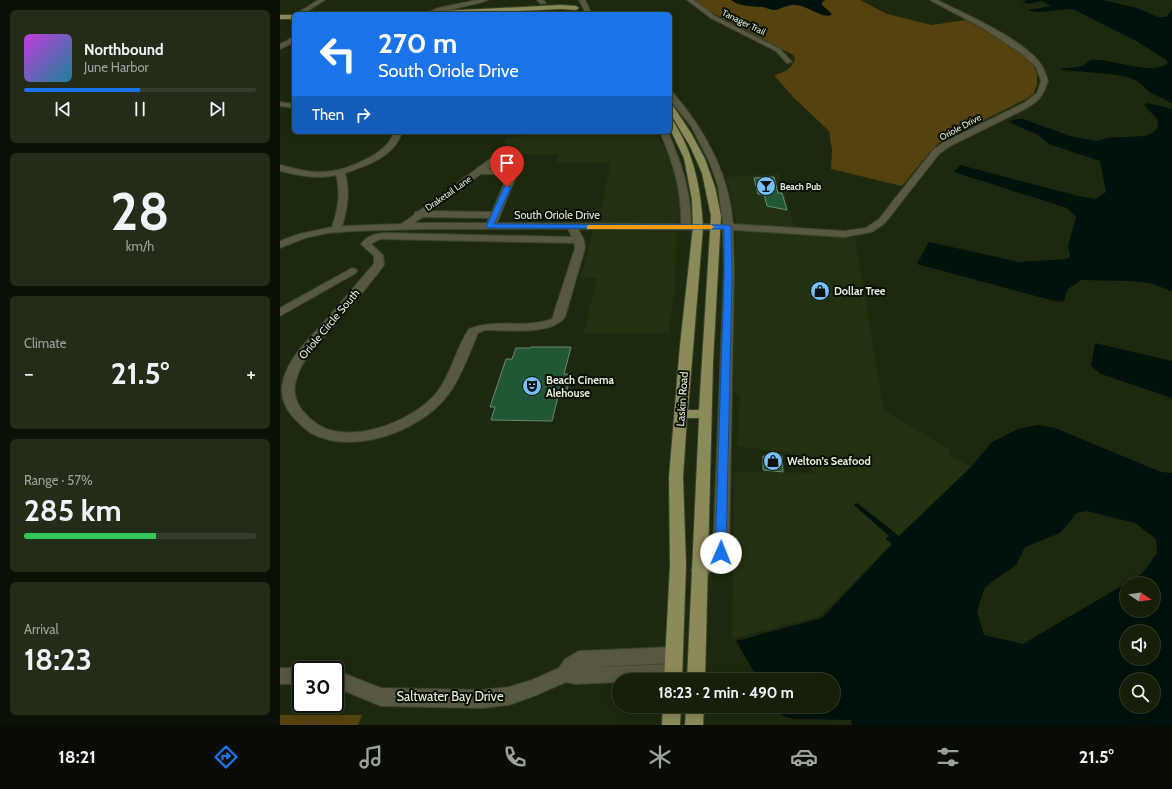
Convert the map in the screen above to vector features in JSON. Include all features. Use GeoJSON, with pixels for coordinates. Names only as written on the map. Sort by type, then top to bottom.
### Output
{"type":"FeatureCollection","features":[{"type":"Feature","properties":{"kind":"main road"},"geometry":{"type":"LineString","coordinates":[[559,0],[563,10]]}},
{"type":"Feature","properties":{"kind":"main road"},"geometry":{"type":"LineString","coordinates":[[496,12],[577,11],[572,0]]}},
{"type":"Feature","properties":{"kind":"main road"},"geometry":{"type":"LineString","coordinates":[[548,12],[563,10]]}},
{"type":"Feature","properties":{"kind":"main road"},"geometry":{"type":"LineString","coordinates":[[280,17],[292,17]]}},
{"type":"Feature","properties":{"kind":"main road"},"geometry":{"type":"LineString","coordinates":[[280,21],[291,21]]}},
{"type":"Feature","properties":{"kind":"main road","name":"Laskin Road"},"geometry":{"type":"LineString","coordinates":[[672,126],[688,158],[695,188],[676,477],[678,565],[674,669]]}},
{"type":"Feature","properties":{"kind":"main road","name":"Laskin Road"},"geometry":{"type":"LineString","coordinates":[[696,673],[705,414],[722,227]]}},
{"type":"Feature","properties":{"kind":"main road"},"geometry":{"type":"LineString","coordinates":[[680,414],[705,414]]}},
{"type":"Feature","properties":{"kind":"main road"},"geometry":{"type":"LineString","coordinates":[[671,725],[672,713]]}},
{"type":"Feature","properties":{"kind":"main road"},"geometry":{"type":"LineString","coordinates":[[694,725],[695,713]]}},
{"type":"Feature","properties":{"kind":"street"},"geometry":{"type":"LineString","coordinates":[[301,12],[322,0]]}},
{"type":"Feature","properties":{"kind":"street"},"geometry":{"type":"LineString","coordinates":[[433,12],[459,3],[486,0]]}},
{"type":"Feature","properties":{"kind":"street"},"geometry":{"type":"LineString","coordinates":[[582,0],[588,12]]}},
{"type":"Feature","properties":{"kind":"street","name":"Tanager Trail"},"geometry":{"type":"LineString","coordinates":[[690,0],[713,17],[778,50],[789,62]]}},
{"type":"Feature","properties":{"kind":"street","name":"Oriole Drive"},"geometry":{"type":"LineString","coordinates":[[722,227],[844,234],[869,230],[882,221],[936,152],[947,144],[1026,105],[1040,94],[1044,87],[1044,81],[1042,71],[1035,61],[1019,47],[986,27],[933,0]]}},
{"type":"Feature","properties":{"kind":"street"},"geometry":{"type":"LineString","coordinates":[[577,11],[585,7]]}},
{"type":"Feature","properties":{"kind":"street"},"geometry":{"type":"LineString","coordinates":[[280,48],[283,43]]}},
{"type":"Feature","properties":{"kind":"street","name":"Laskin Road"},"geometry":{"type":"LineString","coordinates":[[672,102],[691,120],[702,137],[718,173],[726,205],[722,227],[728,289],[721,553],[717,560],[711,565],[700,570]]}},
{"type":"Feature","properties":{"kind":"street"},"geometry":{"type":"LineString","coordinates":[[280,104],[292,106]]}},
{"type":"Feature","properties":{"kind":"street"},"geometry":{"type":"LineString","coordinates":[[280,168],[314,175],[340,172],[359,166],[379,155],[393,144],[398,134]]}},
{"type":"Feature","properties":{"kind":"street","name":"Laskin Road"},"geometry":{"type":"LineString","coordinates":[[665,134],[679,167],[692,227]]}},
{"type":"Feature","properties":{"kind":"street"},"geometry":{"type":"LineString","coordinates":[[490,227],[519,159]]}},
{"type":"Feature","properties":{"kind":"street","name":"Draketail Lane"},"geometry":{"type":"LineString","coordinates":[[403,227],[418,214],[493,161]]}},
{"type":"Feature","properties":{"kind":"street"},"geometry":{"type":"LineString","coordinates":[[479,171],[513,172]]}},
{"type":"Feature","properties":{"kind":"street"},"geometry":{"type":"LineString","coordinates":[[336,229],[345,202],[340,172]]}},
{"type":"Feature","properties":{"kind":"street"},"geometry":{"type":"LineString","coordinates":[[418,214],[495,215]]}},
{"type":"Feature","properties":{"kind":"street","name":"South Oriole Drive"},"geometry":{"type":"LineString","coordinates":[[280,245],[302,236],[336,229],[403,227],[722,227]]}},
{"type":"Feature","properties":{"kind":"street"},"geometry":{"type":"LineString","coordinates":[[572,227],[579,240]]}},
{"type":"Feature","properties":{"kind":"street","name":"Oriole Circle South"},"geometry":{"type":"LineString","coordinates":[[380,236],[391,236],[579,240],[580,248],[569,290],[559,317],[556,321],[543,326],[477,328],[473,331],[449,384],[434,403],[412,419],[382,432],[362,436],[340,436],[326,434],[315,429],[292,411],[287,400],[286,393],[288,380],[294,367],[302,355],[379,265],[380,257],[366,244],[370,239],[380,236]]}},
{"type":"Feature","properties":{"kind":"street"},"geometry":{"type":"LineString","coordinates":[[280,313],[352,271]]}},
{"type":"Feature","properties":{"kind":"street"},"geometry":{"type":"LineString","coordinates":[[705,414],[724,414]]}},
{"type":"Feature","properties":{"kind":"street","name":"Saltwater Bay Drive"},"geometry":{"type":"LineString","coordinates":[[344,682],[381,697],[482,699],[509,696],[534,688],[565,674],[576,676],[674,669]]}},
{"type":"Feature","properties":{"kind":"street"},"geometry":{"type":"LineString","coordinates":[[280,676],[292,676]]}},
{"type":"Feature","properties":{"kind":"shaded area"},"geometry":{"type":"Polygon","coordinates":[[[694,0],[860,0],[887,14],[932,25],[965,20],[1009,43],[1031,62],[1037,73],[1037,85],[1033,94],[1026,99],[939,143],[902,186],[831,169],[832,150],[829,131],[793,97],[774,75],[781,73],[793,65],[795,58],[793,55],[707,10],[694,0]]]}},
{"type":"Feature","properties":{"kind":"shaded area"},"geometry":{"type":"Polygon","coordinates":[[[731,0],[825,0],[822,2],[822,5],[832,14],[825,16],[805,7],[796,5],[790,5],[774,10],[763,7],[742,5],[731,0]]]}},
{"type":"Feature","properties":{"kind":"shaded area"},"geometry":{"type":"Polygon","coordinates":[[[1027,0],[1103,0],[1137,8],[1158,17],[1166,17],[1172,10],[1172,103],[1151,93],[1136,80],[1128,77],[1063,70],[1060,68],[1072,68],[1084,65],[1090,60],[1109,61],[1152,68],[1161,67],[1168,63],[1166,60],[1138,42],[1075,10],[1069,9],[1034,12],[1028,10],[1052,6],[1041,1],[1028,4],[1022,2],[1027,0]]]}},
{"type":"Feature","properties":{"kind":"shaded area"},"geometry":{"type":"Polygon","coordinates":[[[1148,103],[1172,109],[1172,291],[1149,283],[1081,280],[1068,289],[1064,301],[1058,302],[917,264],[929,242],[1019,262],[1066,259],[1070,257],[1068,246],[1076,217],[1067,208],[954,172],[960,165],[1078,196],[1095,199],[1106,192],[1100,161],[1049,144],[1038,135],[1009,122],[1016,119],[1023,119],[1070,136],[1096,141],[1108,138],[1145,136],[1158,128],[1157,119],[1144,105],[1148,103]]]}},
{"type":"Feature","properties":{"kind":"shaded area"},"geometry":{"type":"Polygon","coordinates":[[[535,134],[657,134],[666,151],[677,184],[680,202],[680,220],[673,223],[596,224],[605,194],[610,163],[556,162],[559,155],[508,154],[505,139],[535,134]]]}},
{"type":"Feature","properties":{"kind":"shaded area"},"geometry":{"type":"Polygon","coordinates":[[[779,174],[796,234],[855,237],[884,410],[950,450],[948,454],[971,467],[899,536],[857,503],[854,505],[890,536],[886,539],[892,544],[820,616],[732,639],[734,472],[815,473],[796,454],[737,446],[740,394],[734,393],[736,223],[729,187],[725,177],[779,174]]]}},
{"type":"Feature","properties":{"kind":"shaded area"},"geometry":{"type":"Polygon","coordinates":[[[593,231],[673,232],[677,234],[674,295],[669,333],[584,333],[597,278],[580,278],[593,231]]]}},
{"type":"Feature","properties":{"kind":"shaded area"},"geometry":{"type":"Polygon","coordinates":[[[1095,343],[1172,361],[1172,398],[1101,374],[1091,366],[1095,343]]]}},
{"type":"Feature","properties":{"kind":"shaded area"},"geometry":{"type":"Polygon","coordinates":[[[1038,425],[1055,428],[1161,472],[1172,473],[1172,725],[852,725],[851,720],[794,719],[783,716],[781,713],[840,713],[840,673],[755,673],[736,641],[822,618],[892,544],[886,539],[889,536],[854,505],[857,503],[899,536],[971,467],[992,442],[1018,429],[1038,425]],[[1087,511],[1077,513],[1060,533],[1025,547],[1016,565],[985,587],[977,611],[984,635],[1023,644],[1120,587],[1120,617],[1160,617],[1160,577],[1137,577],[1142,574],[1157,553],[1156,539],[1135,523],[1087,511]]]}},
{"type":"Feature","properties":{"kind":"shaded area"},"geometry":{"type":"Polygon","coordinates":[[[280,715],[362,715],[358,725],[280,725],[280,715]]]}},
{"type":"Feature","properties":{"kind":"building","name":"Beach Pub"},"geometry":{"type":"Polygon","coordinates":[[[774,177],[778,193],[782,193],[787,210],[767,206],[764,194],[758,194],[754,178],[774,177]]]}},
{"type":"Feature","properties":{"kind":"building","name":"Beach Cinema Alehouse"},"geometry":{"type":"Polygon","coordinates":[[[571,347],[564,374],[571,374],[567,390],[560,389],[552,421],[491,420],[495,407],[490,407],[506,359],[512,359],[516,348],[571,347]]]}},
{"type":"Feature","properties":{"kind":"building","name":"Welton’s Seafood"},"geometry":{"type":"Polygon","coordinates":[[[763,456],[782,456],[783,472],[763,470],[763,456]]]}},
{"type":"Feature","properties":{"kind":"slow traffic"},"geometry":{"type":"LineString","coordinates":[[589,227],[711,227]]}},
{"type":"Feature","properties":{"kind":"place","name":"Beach Pub"},"geometry":{"type":"Point","coordinates":[766,186]}},
{"type":"Feature","properties":{"kind":"place","name":"Dollar Tree"},"geometry":{"type":"Point","coordinates":[820,291]}},
{"type":"Feature","properties":{"kind":"place","name":"Beach Cinema Alehouse"},"geometry":{"type":"Point","coordinates":[532,386]}},
{"type":"Feature","properties":{"kind":"place","name":"Welton’s Seafood"},"geometry":{"type":"Point","coordinates":[773,461]}},
{"type":"Feature","properties":{"kind":"route"},"geometry":{"type":"LineString","coordinates":[[507,187],[490,227],[728,227],[721,553]]}}]}
